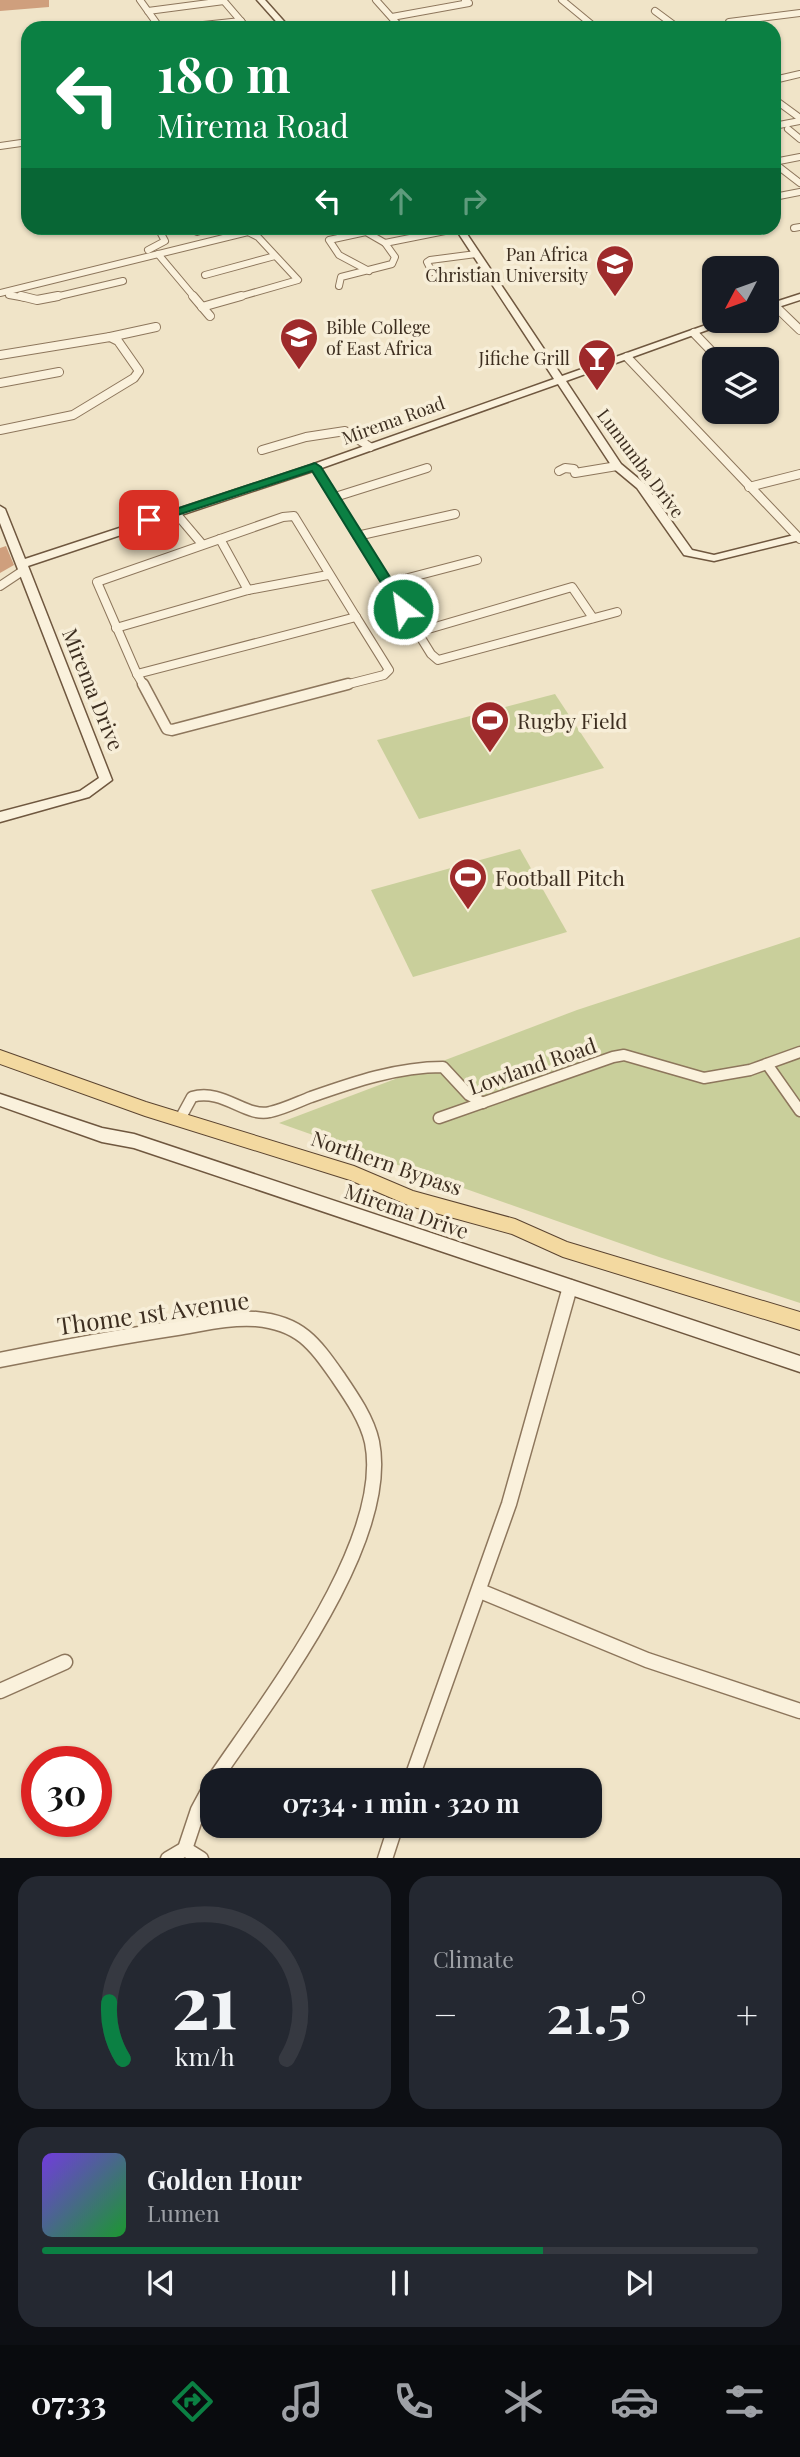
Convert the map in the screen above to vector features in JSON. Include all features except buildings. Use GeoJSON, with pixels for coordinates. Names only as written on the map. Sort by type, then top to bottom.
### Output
{"type":"FeatureCollection","features":[{"type":"Feature","properties":{"kind":"main road","name":"Northern Bypass"},"geometry":{"type":"LineString","coordinates":[[0,1057],[180,1119],[354,1174],[411,1198],[515,1227],[563,1249],[800,1321]]}},
{"type":"Feature","properties":{"kind":"street"},"geometry":{"type":"LineString","coordinates":[[140,0],[155,21]]}},
{"type":"Feature","properties":{"kind":"street"},"geometry":{"type":"LineString","coordinates":[[261,0],[280,21]]}},
{"type":"Feature","properties":{"kind":"street"},"geometry":{"type":"LineString","coordinates":[[376,0],[395,21]]}},
{"type":"Feature","properties":{"kind":"street"},"geometry":{"type":"LineString","coordinates":[[392,17],[469,3],[466,0]]}},
{"type":"Feature","properties":{"kind":"street"},"geometry":{"type":"LineString","coordinates":[[562,0],[588,21]]}},
{"type":"Feature","properties":{"kind":"street"},"geometry":{"type":"LineString","coordinates":[[148,11],[224,1],[240,21]]}},
{"type":"Feature","properties":{"kind":"street"},"geometry":{"type":"LineString","coordinates":[[655,11],[669,21]]}},
{"type":"Feature","properties":{"kind":"street"},"geometry":{"type":"LineString","coordinates":[[736,21],[800,12]]}},
{"type":"Feature","properties":{"kind":"street"},"geometry":{"type":"LineString","coordinates":[[781,78],[800,74]]}},
{"type":"Feature","properties":{"kind":"street"},"geometry":{"type":"LineString","coordinates":[[781,104],[800,119]]}},
{"type":"Feature","properties":{"kind":"street"},"geometry":{"type":"LineString","coordinates":[[781,124],[800,119]]}},
{"type":"Feature","properties":{"kind":"street"},"geometry":{"type":"LineString","coordinates":[[789,130],[800,139]]}},
{"type":"Feature","properties":{"kind":"street"},"geometry":{"type":"LineString","coordinates":[[0,146],[21,143]]}},
{"type":"Feature","properties":{"kind":"street"},"geometry":{"type":"LineString","coordinates":[[781,161],[800,157]]}},
{"type":"Feature","properties":{"kind":"street"},"geometry":{"type":"LineString","coordinates":[[781,168],[800,183]]}},
{"type":"Feature","properties":{"kind":"street"},"geometry":{"type":"LineString","coordinates":[[781,196],[800,192]]}},
{"type":"Feature","properties":{"kind":"street"},"geometry":{"type":"LineString","coordinates":[[0,292],[158,247],[165,241],[162,235]]}},
{"type":"Feature","properties":{"kind":"street"},"geometry":{"type":"LineString","coordinates":[[0,292],[236,235]]}},
{"type":"Feature","properties":{"kind":"street"},"geometry":{"type":"LineString","coordinates":[[202,307],[298,281],[254,235]]}},
{"type":"Feature","properties":{"kind":"street"},"geometry":{"type":"LineString","coordinates":[[352,235],[328,240],[333,251],[369,271]]}},
{"type":"Feature","properties":{"kind":"street"},"geometry":{"type":"LineString","coordinates":[[339,286],[341,277],[386,267],[395,261],[385,243],[371,235]]}},
{"type":"Feature","properties":{"kind":"street"},"geometry":{"type":"LineString","coordinates":[[385,243],[419,235],[418,244]]}},
{"type":"Feature","properties":{"kind":"street","name":"Lumumba Drive"},"geometry":{"type":"LineString","coordinates":[[464,235],[617,466],[641,486],[688,553],[714,558],[799,538]]}},
{"type":"Feature","properties":{"kind":"street"},"geometry":{"type":"LineString","coordinates":[[158,254],[210,316]]}},
{"type":"Feature","properties":{"kind":"street"},"geometry":{"type":"LineString","coordinates":[[432,272],[427,262],[430,260],[476,254]]}},
{"type":"Feature","properties":{"kind":"street"},"geometry":{"type":"LineString","coordinates":[[205,275],[275,256]]}},
{"type":"Feature","properties":{"kind":"street"},"geometry":{"type":"LineString","coordinates":[[0,292],[21,294],[33,301],[122,281]]}},
{"type":"Feature","properties":{"kind":"street"},"geometry":{"type":"LineString","coordinates":[[779,303],[800,297]]}},
{"type":"Feature","properties":{"kind":"street"},"geometry":{"type":"LineString","coordinates":[[779,313],[800,330]]}},
{"type":"Feature","properties":{"kind":"street"},"geometry":{"type":"LineString","coordinates":[[0,355],[156,327]]}},
{"type":"Feature","properties":{"kind":"street","name":"Mirema Road"},"geometry":{"type":"LineString","coordinates":[[0,586],[23,567],[174,511],[315,467],[702,330]]}},
{"type":"Feature","properties":{"kind":"street"},"geometry":{"type":"LineString","coordinates":[[694,333],[707,347]]}},
{"type":"Feature","properties":{"kind":"street"},"geometry":{"type":"LineString","coordinates":[[0,430],[73,415],[134,378],[139,371],[118,341],[110,337]]}},
{"type":"Feature","properties":{"kind":"street"},"geometry":{"type":"LineString","coordinates":[[627,357],[799,538]]}},
{"type":"Feature","properties":{"kind":"street"},"geometry":{"type":"LineString","coordinates":[[0,383],[59,372]]}},
{"type":"Feature","properties":{"kind":"street"},"geometry":{"type":"LineString","coordinates":[[262,450],[306,437],[345,432],[370,447]]}},
{"type":"Feature","properties":{"kind":"street"},"geometry":{"type":"LineString","coordinates":[[559,471],[565,468],[574,469],[575,473],[588,472],[617,466]]}},
{"type":"Feature","properties":{"kind":"street"},"geometry":{"type":"LineString","coordinates":[[315,467],[438,660],[617,612]]}},
{"type":"Feature","properties":{"kind":"street"},"geometry":{"type":"LineString","coordinates":[[335,497],[427,468]]}},
{"type":"Feature","properties":{"kind":"street"},"geometry":{"type":"LineString","coordinates":[[749,486],[800,474]]}},
{"type":"Feature","properties":{"kind":"street","name":"Mirema Drive"},"geometry":{"type":"LineString","coordinates":[[0,509],[106,780],[84,794],[0,817]]}},
{"type":"Feature","properties":{"kind":"street"},"geometry":{"type":"LineString","coordinates":[[174,511],[202,544]]}},
{"type":"Feature","properties":{"kind":"street"},"geometry":{"type":"LineString","coordinates":[[357,536],[455,514]]}},
{"type":"Feature","properties":{"kind":"street"},"geometry":{"type":"LineString","coordinates":[[294,516],[328,575],[389,668],[384,675],[170,731],[137,674],[97,582],[220,540],[283,517],[294,516]]}},
{"type":"Feature","properties":{"kind":"street"},"geometry":{"type":"LineString","coordinates":[[220,540],[248,590]]}},
{"type":"Feature","properties":{"kind":"street"},"geometry":{"type":"LineString","coordinates":[[388,583],[477,560]]}},
{"type":"Feature","properties":{"kind":"street"},"geometry":{"type":"LineString","coordinates":[[116,628],[248,590],[328,575]]}},
{"type":"Feature","properties":{"kind":"street"},"geometry":{"type":"LineString","coordinates":[[418,632],[572,587],[593,618]]}},
{"type":"Feature","properties":{"kind":"street"},"geometry":{"type":"LineString","coordinates":[[137,674],[357,617]]}},
{"type":"Feature","properties":{"kind":"street","name":"Lowland Road"},"geometry":{"type":"LineString","coordinates":[[439,1118],[576,1069],[624,1055],[704,1078],[740,1072],[800,1052]]}},
{"type":"Feature","properties":{"kind":"street"},"geometry":{"type":"LineString","coordinates":[[767,1064],[800,1111]]}},
{"type":"Feature","properties":{"kind":"street"},"geometry":{"type":"LineString","coordinates":[[180,1119],[192,1097],[200,1093],[214,1095],[252,1111],[267,1113],[374,1077],[431,1065],[443,1067],[469,1095],[483,1103]]}},
{"type":"Feature","properties":{"kind":"street","name":"Mirema Drive"},"geometry":{"type":"LineString","coordinates":[[0,1100],[102,1135],[134,1141],[800,1364]]}},
{"type":"Feature","properties":{"kind":"street"},"geometry":{"type":"LineString","coordinates":[[415,1768],[509,1504],[570,1287]]}},
{"type":"Feature","properties":{"kind":"street","name":"Thome 1st Avenue"},"geometry":{"type":"LineString","coordinates":[[0,1360],[110,1338],[255,1319],[286,1325],[313,1341],[355,1401],[372,1441],[374,1481],[368,1514],[339,1586],[292,1665],[222,1768]]}},
{"type":"Feature","properties":{"kind":"street"},"geometry":{"type":"LineString","coordinates":[[480,1591],[647,1660],[800,1711]]}},
{"type":"Feature","properties":{"kind":"street"},"geometry":{"type":"LineString","coordinates":[[0,1691],[65,1662]]}},
{"type":"Feature","properties":{"kind":"street","name":"Thome 1st Avenue"},"geometry":{"type":"LineString","coordinates":[[185,1849],[200,1806]]}},
{"type":"Feature","properties":{"kind":"street"},"geometry":{"type":"LineString","coordinates":[[385,1858],[392,1838]]}},
{"type":"Feature","properties":{"kind":"street"},"geometry":{"type":"LineString","coordinates":[[168,1858],[185,1849],[201,1858]]}},
{"type":"Feature","properties":{"kind":"green space","name":"Rugby Field"},"geometry":{"type":"Polygon","coordinates":[[[555,694],[604,768],[419,819],[377,740],[555,694]]]}},
{"type":"Feature","properties":{"kind":"green space","name":"Football Pitch"},"geometry":{"type":"Polygon","coordinates":[[[520,849],[567,932],[413,977],[371,890],[520,849]]]}},
{"type":"Feature","properties":{"kind":"green space"},"geometry":{"type":"Polygon","coordinates":[[[800,937],[800,1303],[659,1257],[279,1123],[577,1010],[800,937]]]}},
{"type":"Feature","properties":{"kind":"place","name":"Pan Africa Christian University"},"geometry":{"type":"Point","coordinates":[615,298]}},
{"type":"Feature","properties":{"kind":"place","name":"Bible College of East Africa"},"geometry":{"type":"Point","coordinates":[299,371]}},
{"type":"Feature","properties":{"kind":"place","name":"Jifiche Grill"},"geometry":{"type":"Point","coordinates":[597,392]}},
{"type":"Feature","properties":{"kind":"place","name":"Rugby Field"},"geometry":{"type":"Point","coordinates":[490,754]}},
{"type":"Feature","properties":{"kind":"place","name":"Football Pitch"},"geometry":{"type":"Point","coordinates":[468,911]}},
{"type":"Feature","properties":{"kind":"route"},"geometry":{"type":"LineString","coordinates":[[149,520],[315,467],[403,609]]}}]}
